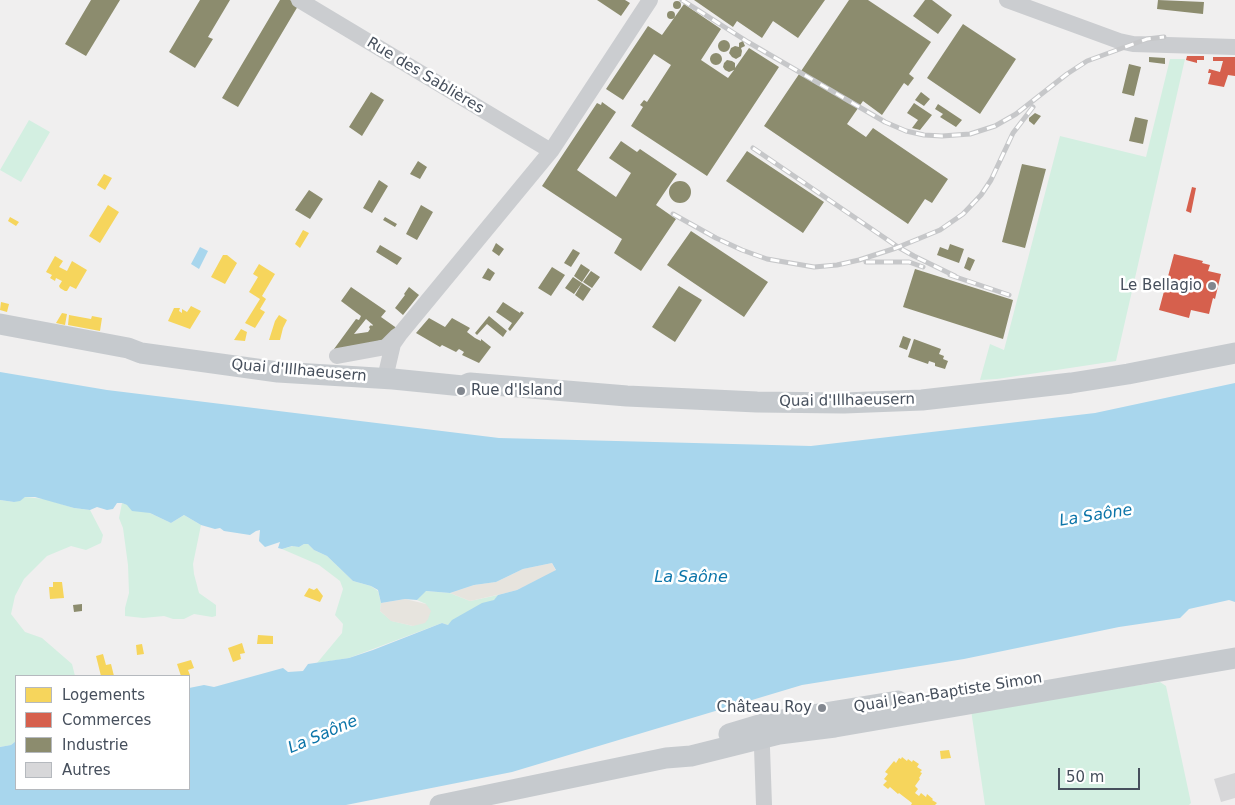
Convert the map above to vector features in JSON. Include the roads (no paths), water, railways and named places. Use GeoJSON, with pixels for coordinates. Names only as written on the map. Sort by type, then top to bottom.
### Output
{"type":"FeatureCollection","features":[{"type":"Feature","properties":{"kind":"main road","name":"Quai d'Illhaeusern"},"geometry":{"type":"LineString","coordinates":[[0,324],[128,348],[140,353],[278,372],[464,378],[470,383],[627,396],[757,402],[844,403],[922,400],[1071,383],[1230,353]]}},
{"type":"Feature","properties":{"kind":"main road","name":"Quai Jean-Baptiste Simon"},"geometry":{"type":"LineString","coordinates":[[440,805],[467,802],[666,758],[692,756],[759,732],[779,734],[835,727],[1172,662],[1235,647]]}},
{"type":"Feature","properties":{"kind":"main road","name":"Quai Jean-Baptiste Simon"},"geometry":{"type":"LineString","coordinates":[[1172,662],[1235,658]]}},
{"type":"Feature","properties":{"kind":"street","name":"Rue des Sablières"},"geometry":{"type":"LineString","coordinates":[[298,0],[551,151]]}},
{"type":"Feature","properties":{"kind":"street"},"geometry":{"type":"LineString","coordinates":[[386,375],[393,344],[400,334],[551,151],[650,0]]}},
{"type":"Feature","properties":{"kind":"street"},"geometry":{"type":"LineString","coordinates":[[1007,0],[1132,44],[1235,47]]}},
{"type":"Feature","properties":{"kind":"street"},"geometry":{"type":"LineString","coordinates":[[337,356],[386,347],[400,334]]}},
{"type":"Feature","properties":{"kind":"street"},"geometry":{"type":"LineString","coordinates":[[759,732],[764,805]]}},
{"type":"Feature","properties":{"kind":"water"},"geometry":{"type":"Polygon","coordinates":[[[200,247],[208,251],[199,269],[191,264],[200,247]]]}},
{"type":"Feature","properties":{"kind":"water","name":"La Saône"},"geometry":{"type":"Polygon","coordinates":[[[0,372],[107,390],[499,438],[811,446],[1095,413],[1235,383],[1235,602],[1229,600],[1189,609],[1180,618],[1119,627],[964,659],[802,685],[512,772],[346,805],[0,805],[0,747],[11,745],[15,742],[15,790],[190,790],[190,688],[204,685],[214,687],[283,668],[288,672],[303,671],[308,664],[349,658],[442,623],[448,625],[452,620],[482,603],[494,600],[498,595],[517,590],[556,570],[552,563],[523,569],[496,582],[474,585],[450,593],[426,591],[417,600],[405,599],[381,603],[378,590],[353,581],[327,556],[314,550],[308,544],[282,549],[278,548],[280,542],[265,547],[259,541],[260,530],[250,535],[224,531],[220,528],[215,529],[201,525],[184,515],[171,523],[150,513],[132,511],[127,505],[122,503],[117,503],[113,509],[107,510],[97,507],[90,510],[74,508],[35,497],[25,497],[20,501],[14,502],[0,500],[0,372]]]}},
{"type":"Feature","properties":{"kind":"railway"},"geometry":{"type":"LineString","coordinates":[[682,0],[748,42],[885,122],[906,131],[924,135],[970,134],[995,126],[1016,114],[1067,74],[1087,61],[1147,39],[1164,37]]}},
{"type":"Feature","properties":{"kind":"railway"},"geometry":{"type":"LineString","coordinates":[[673,214],[716,238],[767,259],[814,267],[837,265],[859,260],[896,248],[940,230],[963,214],[981,195],[991,180],[1013,133],[1033,107]]}},
{"type":"Feature","properties":{"kind":"railway"},"geometry":{"type":"LineString","coordinates":[[753,148],[898,247],[955,276]]}},
{"type":"Feature","properties":{"kind":"railway"},"geometry":{"type":"LineString","coordinates":[[866,262],[909,262],[923,267]]}},
{"type":"Feature","properties":{"kind":"railway"},"geometry":{"type":"LineString","coordinates":[[950,275],[1009,295]]}},
{"type":"Feature","properties":{"kind":"place","name":"Le Bellagio"},"geometry":{"type":"Point","coordinates":[1212,286]}},
{"type":"Feature","properties":{"kind":"place","name":"Rue d'Island"},"geometry":{"type":"Point","coordinates":[461,391]}},
{"type":"Feature","properties":{"kind":"place","name":"Château Roy"},"geometry":{"type":"Point","coordinates":[822,708]}}]}
